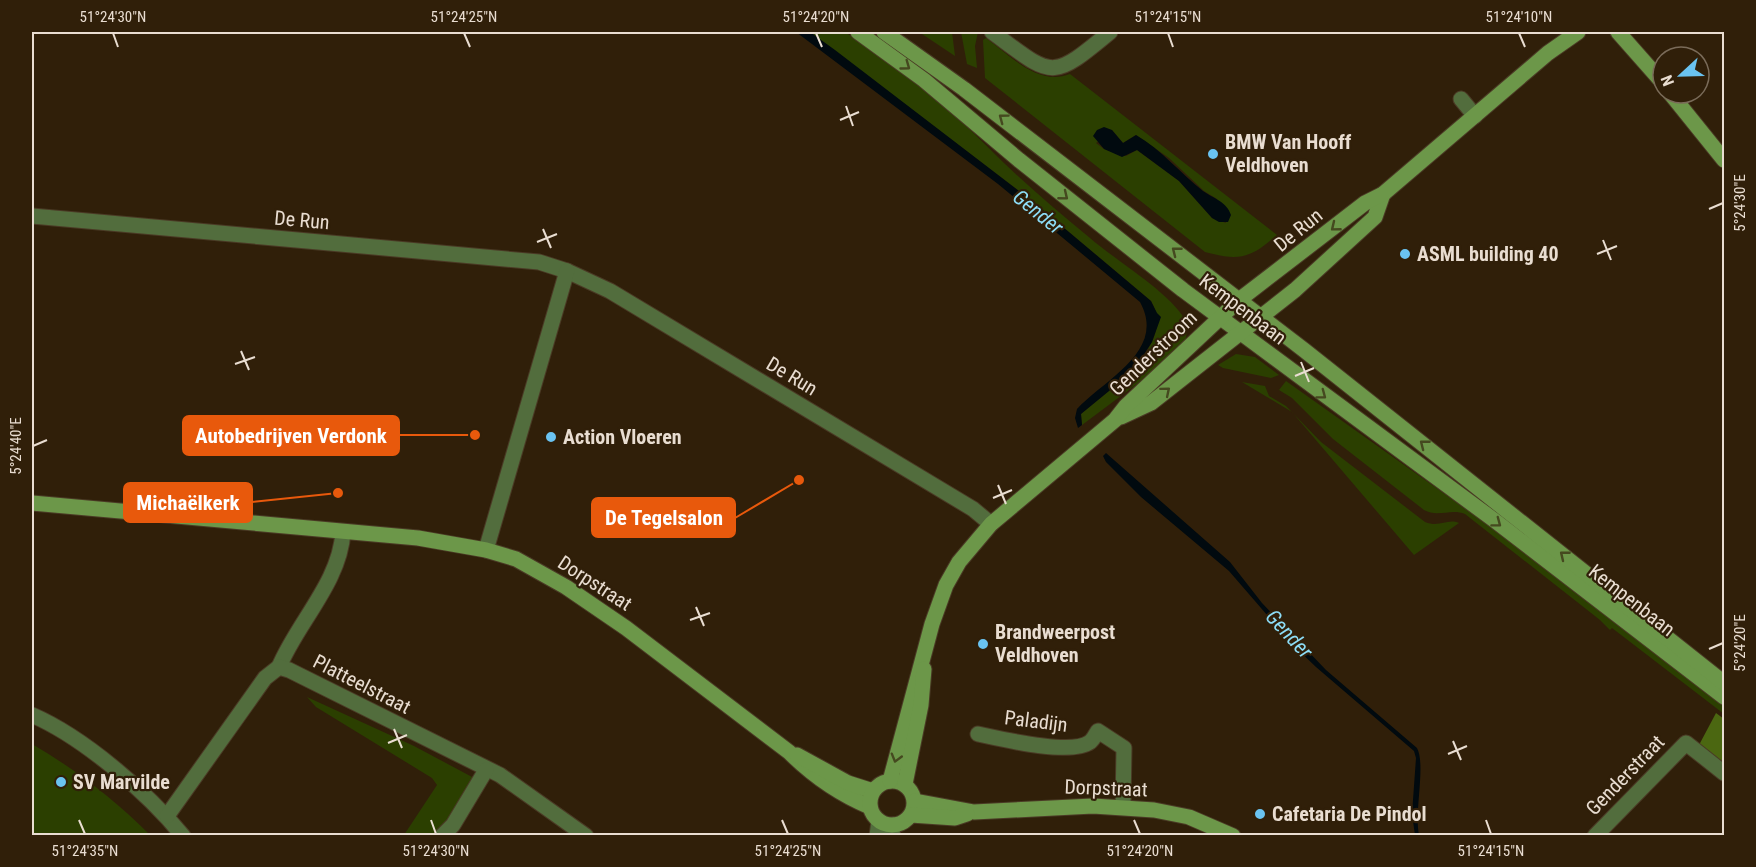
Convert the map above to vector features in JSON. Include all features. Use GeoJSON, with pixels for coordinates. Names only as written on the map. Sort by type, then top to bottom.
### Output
{"type":"FeatureCollection","features":[{"type":"Feature","properties":{"kind":"street","name":"Kempenbaan"},"geometry":{"type":"LineString","coordinates":[[858,32],[924,80],[1019,160],[1241,334],[1494,520],[1725,697]]}},
{"type":"Feature","properties":{"kind":"street","name":"Kempenbaan"},"geometry":{"type":"LineString","coordinates":[[884,32],[964,89],[1239,300],[1725,683]]}},
{"type":"Feature","properties":{"kind":"street"},"geometry":{"type":"LineString","coordinates":[[992,32],[1036,64],[1058,69],[1073,63],[1110,32]]}},
{"type":"Feature","properties":{"kind":"street","name":"De Run"},"geometry":{"type":"LineString","coordinates":[[1548,53],[1564,32]]}},
{"type":"Feature","properties":{"kind":"street","name":"De Run"},"geometry":{"type":"LineString","coordinates":[[1219,317],[1365,203],[1383,194],[1548,53],[1578,32]]}},
{"type":"Feature","properties":{"kind":"street"},"geometry":{"type":"LineString","coordinates":[[1618,32],[1651,67]]}},
{"type":"Feature","properties":{"kind":"street"},"geometry":{"type":"LineString","coordinates":[[1632,32],[1642,46],[1651,67]]}},
{"type":"Feature","properties":{"kind":"street"},"geometry":{"type":"LineString","coordinates":[[1461,99],[1475,116]]}},
{"type":"Feature","properties":{"kind":"street"},"geometry":{"type":"LineString","coordinates":[[1680,105],[1725,160]]}},
{"type":"Feature","properties":{"kind":"street","name":"De Run"},"geometry":{"type":"LineString","coordinates":[[1241,334],[1295,290],[1375,217],[1383,194]]}},
{"type":"Feature","properties":{"kind":"street","name":"De Run"},"geometry":{"type":"LineString","coordinates":[[32,216],[538,262],[567,271],[650,315],[973,509],[991,524]]}},
{"type":"Feature","properties":{"kind":"street"},"geometry":{"type":"LineString","coordinates":[[486,550],[567,271]]}},
{"type":"Feature","properties":{"kind":"street","name":"Genderstroom"},"geometry":{"type":"LineString","coordinates":[[897,782],[925,680],[923,662],[932,624],[946,585],[970,545],[991,524],[1115,420],[1126,406],[1197,342],[1219,317]]}},
{"type":"Feature","properties":{"kind":"street","name":"Genderstroom"},"geometry":{"type":"LineString","coordinates":[[1115,420],[1151,403],[1241,334]]}},
{"type":"Feature","properties":{"kind":"street","name":"Dorpstraat"},"geometry":{"type":"LineString","coordinates":[[32,503],[418,538],[486,550],[516,559],[566,587],[626,628],[789,752],[808,771],[836,790],[870,807]]}},
{"type":"Feature","properties":{"kind":"street"},"geometry":{"type":"LineString","coordinates":[[167,816],[265,678],[279,667],[289,643],[324,588],[337,561],[343,532]]}},
{"type":"Feature","properties":{"kind":"street","name":"Platteelstraat"},"geometry":{"type":"LineString","coordinates":[[279,667],[300,675],[500,775],[586,836]]}},
{"type":"Feature","properties":{"kind":"street"},"geometry":{"type":"LineString","coordinates":[[32,715],[76,741],[121,774],[167,816],[183,836]]}},
{"type":"Feature","properties":{"kind":"street","name":"Paladijn"},"geometry":{"type":"LineString","coordinates":[[978,734],[1028,745],[1080,747],[1091,742],[1098,731],[1124,748],[1124,807]]}},
{"type":"Feature","properties":{"kind":"street","name":"Genderstraat"},"geometry":{"type":"LineString","coordinates":[[1595,836],[1686,743],[1725,773]]}},
{"type":"Feature","properties":{"kind":"street","name":"Dorpstraat"},"geometry":{"type":"LineString","coordinates":[[789,752],[814,762],[849,783],[873,791]]}},
{"type":"Feature","properties":{"kind":"street"},"geometry":{"type":"LineString","coordinates":[[442,836],[453,825],[486,770]]}},
{"type":"Feature","properties":{"kind":"street"},"geometry":{"type":"LineString","coordinates":[[897,782],[911,790],[913,808],[902,823],[885,829],[870,807],[873,791],[880,784],[897,782]]}},
{"type":"Feature","properties":{"kind":"street","name":"Dorpstraat"},"geometry":{"type":"LineString","coordinates":[[913,808],[974,812],[1055,807],[1124,807],[1189,816],[1233,836]]}},
{"type":"Feature","properties":{"kind":"green space"},"geometry":{"type":"Polygon","coordinates":[[[833,30],[846,33],[889,60],[929,92],[1046,201],[1171,302],[1188,325],[1185,344],[1173,357],[1082,425],[1081,414],[1122,379],[1148,350],[1155,334],[1157,318],[1151,301],[1032,201],[810,32],[833,30]]]}},
{"type":"Feature","properties":{"kind":"green space"},"geometry":{"type":"Polygon","coordinates":[[[919,32],[952,32],[955,56],[919,32]]]}},
{"type":"Feature","properties":{"kind":"green space"},"geometry":{"type":"Polygon","coordinates":[[[961,32],[978,32],[975,46],[977,68],[967,64],[961,32]]]}},
{"type":"Feature","properties":{"kind":"green space"},"geometry":{"type":"Polygon","coordinates":[[[986,38],[1036,73],[1058,77],[1070,74],[1277,235],[1259,249],[1244,256],[1227,257],[1205,252],[985,78],[983,40],[986,38]],[[1112,130],[1096,143],[1104,149],[1126,156],[1137,150],[1179,181],[1212,218],[1226,223],[1217,199],[1204,191],[1169,158],[1136,135],[1123,143],[1112,130]]]}},
{"type":"Feature","properties":{"kind":"green space"},"geometry":{"type":"Polygon","coordinates":[[[1236,354],[1255,357],[1279,375],[1271,378],[1218,365],[1236,354]]]}},
{"type":"Feature","properties":{"kind":"green space"},"geometry":{"type":"Polygon","coordinates":[[[1286,381],[1511,541],[1724,706],[1724,714],[1612,628],[1610,630],[1465,514],[1460,512],[1434,513],[1424,510],[1333,439],[1292,398],[1279,390],[1286,381]]]}},
{"type":"Feature","properties":{"kind":"green space"},"geometry":{"type":"Polygon","coordinates":[[[1242,382],[1265,386],[1269,396],[1292,412],[1242,382]]]}},
{"type":"Feature","properties":{"kind":"green space"},"geometry":{"type":"Polygon","coordinates":[[[1293,413],[1321,442],[1425,522],[1430,524],[1459,523],[1414,555],[1293,413]]]}},
{"type":"Feature","properties":{"kind":"green space"},"geometry":{"type":"Polygon","coordinates":[[[307,697],[414,746],[474,778],[471,788],[436,835],[404,835],[437,785],[432,778],[316,707],[307,697]]]}},
{"type":"Feature","properties":{"kind":"green space"},"geometry":{"type":"Polygon","coordinates":[[[1716,713],[1724,719],[1724,764],[1699,745],[1716,713]]]}},
{"type":"Feature","properties":{"kind":"green space","name":"SV Marvilde"},"geometry":{"type":"Polygon","coordinates":[[[32,744],[94,785],[150,835],[32,835],[32,744]]]}},
{"type":"Feature","properties":{"kind":"water","name":"Gender"},"geometry":{"type":"Polygon","coordinates":[[[796,32],[810,32],[835,50],[1032,201],[1151,301],[1161,317],[1152,342],[1126,377],[1081,414],[1082,425],[1078,428],[1075,418],[1077,409],[1129,363],[1139,349],[1145,335],[1146,319],[1140,302],[998,184],[796,32]]]}},
{"type":"Feature","properties":{"kind":"water"},"geometry":{"type":"Polygon","coordinates":[[[1104,127],[1112,130],[1123,143],[1136,135],[1154,148],[1203,191],[1226,207],[1231,215],[1228,222],[1219,222],[1212,218],[1179,181],[1137,150],[1122,157],[1104,149],[1093,136],[1097,130],[1104,127]]]}},
{"type":"Feature","properties":{"kind":"water","name":"Gender"},"geometry":{"type":"Polygon","coordinates":[[[1106,453],[1230,562],[1262,603],[1326,670],[1417,748],[1420,765],[1419,835],[1415,835],[1412,814],[1416,758],[1414,751],[1292,644],[1229,571],[1141,497],[1106,462],[1103,456],[1106,453]]]}},
{"type":"Feature","properties":{"kind":"place","name":"BMW Van Hooff Veldhoven"},"geometry":{"type":"Point","coordinates":[1213,154]}},
{"type":"Feature","properties":{"kind":"place","name":"ASML building 40"},"geometry":{"type":"Point","coordinates":[1405,254]}},
{"type":"Feature","properties":{"kind":"place","name":"Autobedrijven Verdonk"},"geometry":{"type":"Point","coordinates":[475,435]}},
{"type":"Feature","properties":{"kind":"place","name":"Action Vloeren"},"geometry":{"type":"Point","coordinates":[551,437]}},
{"type":"Feature","properties":{"kind":"place","name":"De Tegelsalon"},"geometry":{"type":"Point","coordinates":[799,480]}},
{"type":"Feature","properties":{"kind":"place","name":"Michaëlkerk"},"geometry":{"type":"Point","coordinates":[338,493]}},
{"type":"Feature","properties":{"kind":"place","name":"Brandweerpost Veldhoven"},"geometry":{"type":"Point","coordinates":[983,644]}},
{"type":"Feature","properties":{"kind":"place","name":"SV Marvilde"},"geometry":{"type":"Point","coordinates":[61,782]}},
{"type":"Feature","properties":{"kind":"place","name":"Cafetaria De Pindol"},"geometry":{"type":"Point","coordinates":[1260,814]}}]}
